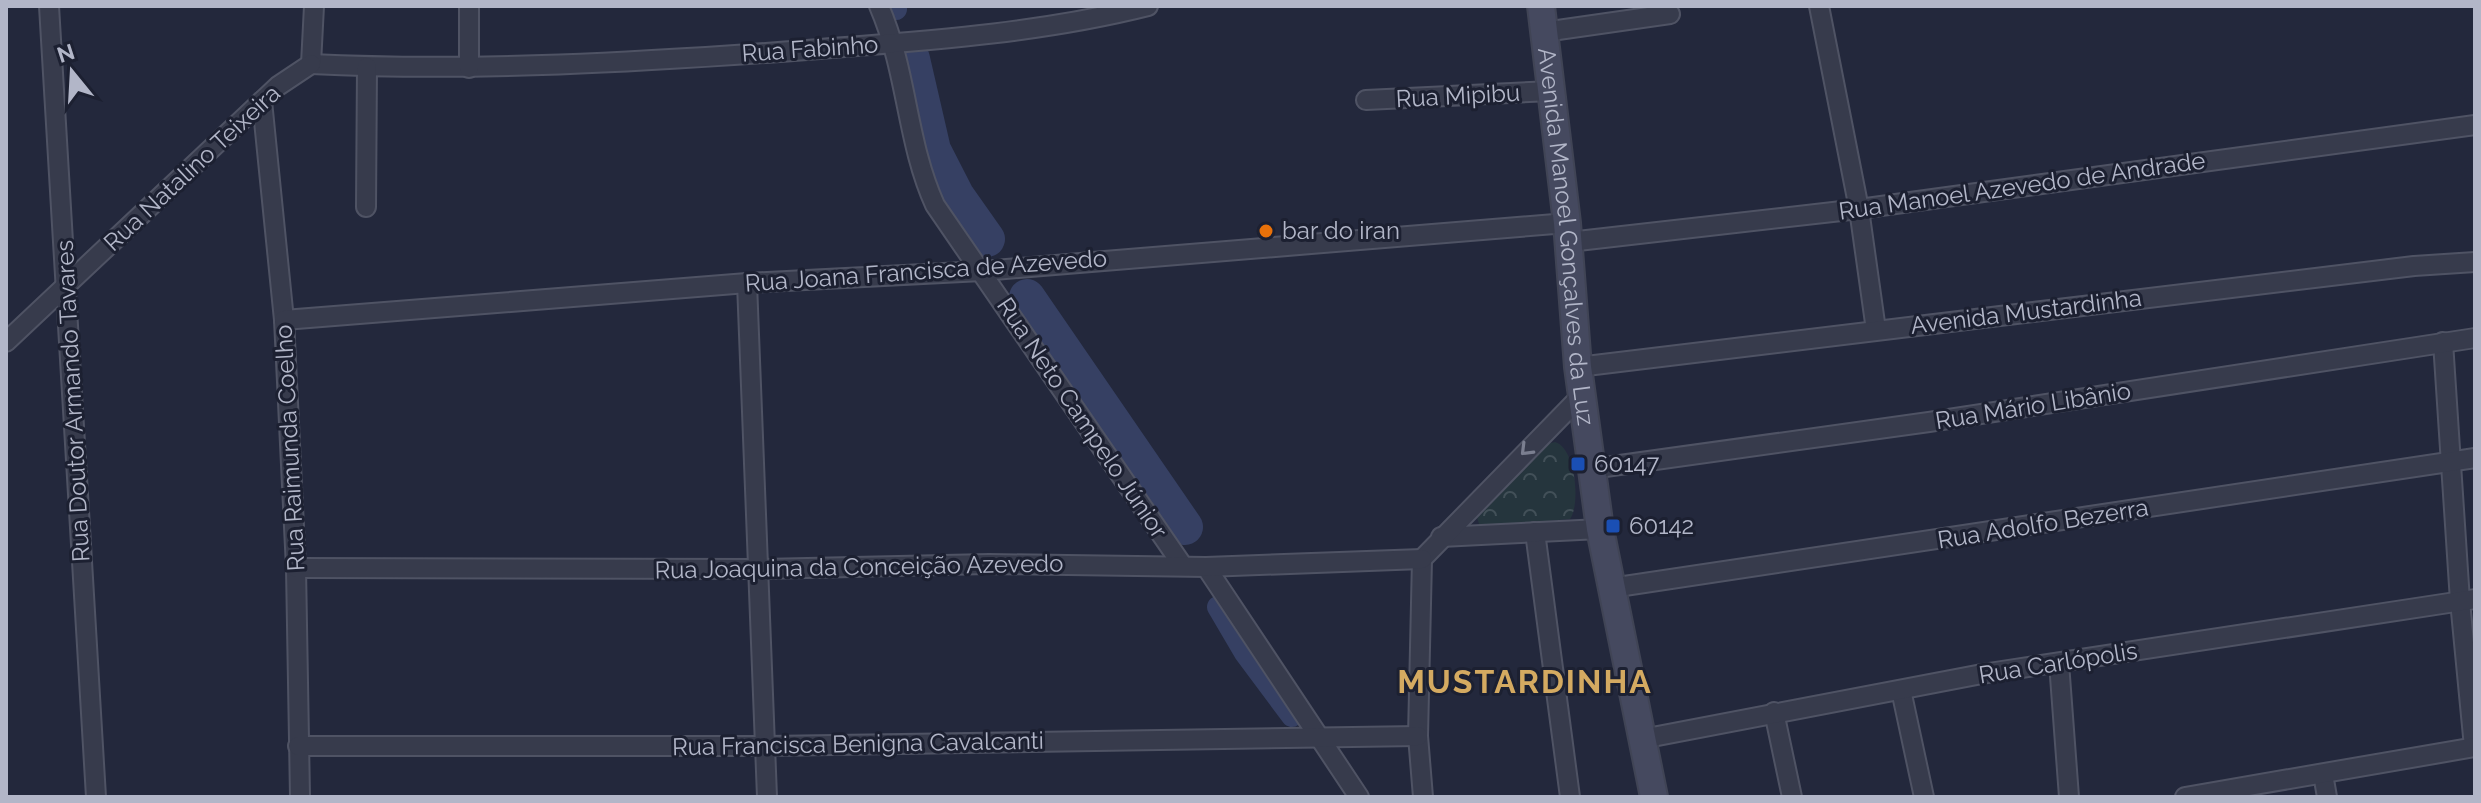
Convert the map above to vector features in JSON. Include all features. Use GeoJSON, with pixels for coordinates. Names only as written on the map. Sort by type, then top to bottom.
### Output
{"type":"FeatureCollection","features":[{"type":"Feature","properties":{"kind":"main road","name":"Avenida Manoel Gonçalves da Luz"},"geometry":{"type":"LineString","coordinates":[[1543,19],[1591,469],[1611,588],[1642,739],[1649,796]]}},
{"type":"Feature","properties":{"kind":"street","name":"Rua Doutor Armando Tavares"},"geometry":{"type":"LineString","coordinates":[[49,6],[96,797]]}},
{"type":"Feature","properties":{"kind":"street"},"geometry":{"type":"LineString","coordinates":[[311,64],[314,6]]}},
{"type":"Feature","properties":{"kind":"street"},"geometry":{"type":"LineString","coordinates":[[469,6],[469,68]]}},
{"type":"Feature","properties":{"kind":"street","name":"Rua Neto Campelo Júnior"},"geometry":{"type":"LineString","coordinates":[[879,6],[894,43],[924,179],[935,205],[1183,566]]}},
{"type":"Feature","properties":{"kind":"street","name":"Rua Fabinho"},"geometry":{"type":"LineString","coordinates":[[311,64],[469,68],[697,58],[894,43],[1051,26],[1148,6]]}},
{"type":"Feature","properties":{"kind":"street"},"geometry":{"type":"LineString","coordinates":[[1819,6],[1859,209],[1876,330]]}},
{"type":"Feature","properties":{"kind":"street"},"geometry":{"type":"LineString","coordinates":[[1543,19],[1670,14]]}},
{"type":"Feature","properties":{"kind":"street","name":"Rua Natalino Teixeira"},"geometry":{"type":"LineString","coordinates":[[6,342],[262,101],[311,64]]}},
{"type":"Feature","properties":{"kind":"street"},"geometry":{"type":"LineString","coordinates":[[366,207],[367,67]]}},
{"type":"Feature","properties":{"kind":"street","name":"Rua Mipibu"},"geometry":{"type":"LineString","coordinates":[[1366,100],[1551,91]]}},
{"type":"Feature","properties":{"kind":"street","name":"Rua Raimunda Coelho"},"geometry":{"type":"LineString","coordinates":[[262,101],[284,320],[296,568],[300,797]]}},
{"type":"Feature","properties":{"kind":"street","name":"Rua Manoel Azevedo de Andrade"},"geometry":{"type":"LineString","coordinates":[[1568,233],[1859,209],[2475,125]]}},
{"type":"Feature","properties":{"kind":"street","name":"Rua Joana Francisca de Azevedo"},"geometry":{"type":"LineString","coordinates":[[284,320],[747,283],[1568,233]]}},
{"type":"Feature","properties":{"kind":"street","name":"Avenida Mustardinha"},"geometry":{"type":"LineString","coordinates":[[1578,367],[2398,267],[2475,262]]}},
{"type":"Feature","properties":{"kind":"street"},"geometry":{"type":"LineString","coordinates":[[747,283],[761,569],[767,797]]}},
{"type":"Feature","properties":{"kind":"street","name":"Rua Mário Libânio"},"geometry":{"type":"LineString","coordinates":[[1591,469],[1929,422],[2475,338]]}},
{"type":"Feature","properties":{"kind":"street"},"geometry":{"type":"LineString","coordinates":[[2185,797],[2475,747],[2467,600],[2449,461],[2443,342]]}},
{"type":"Feature","properties":{"kind":"street"},"geometry":{"type":"LineString","coordinates":[[1423,797],[1418,736],[1422,559],[1582,395]]}},
{"type":"Feature","properties":{"kind":"street","name":"Rua Adolfo Bezerra"},"geometry":{"type":"LineString","coordinates":[[1611,588],[2475,458]]}},
{"type":"Feature","properties":{"kind":"street"},"geometry":{"type":"LineString","coordinates":[[1441,537],[1600,529]]}},
{"type":"Feature","properties":{"kind":"street"},"geometry":{"type":"LineString","coordinates":[[1535,532],[1570,797]]}},
{"type":"Feature","properties":{"kind":"street","name":"Rua Joaquina da Conceição Azevedo"},"geometry":{"type":"LineString","coordinates":[[296,568],[761,569],[989,564],[1206,567],[1422,559]]}},
{"type":"Feature","properties":{"kind":"street"},"geometry":{"type":"LineString","coordinates":[[1206,567],[1359,797]]}},
{"type":"Feature","properties":{"kind":"street","name":"Rua Carlópolis"},"geometry":{"type":"LineString","coordinates":[[1642,739],[1774,712],[2059,663],[2467,600]]}},
{"type":"Feature","properties":{"kind":"street"},"geometry":{"type":"LineString","coordinates":[[2059,663],[2069,797]]}},
{"type":"Feature","properties":{"kind":"street"},"geometry":{"type":"LineString","coordinates":[[1901,690],[1924,797]]}},
{"type":"Feature","properties":{"kind":"street"},"geometry":{"type":"LineString","coordinates":[[1774,712],[1792,797]]}},
{"type":"Feature","properties":{"kind":"street","name":"Rua Francisca Benigna Cavalcanti"},"geometry":{"type":"LineString","coordinates":[[298,746],[767,746],[1418,736]]}},
{"type":"Feature","properties":{"kind":"street"},"geometry":{"type":"LineString","coordinates":[[2323,774],[2327,797]]}},
{"type":"Feature","properties":{"kind":"green space"},"geometry":{"type":"Polygon","coordinates":[[[1555,442],[1567,454],[1574,477],[1575,501],[1570,519],[1480,527],[1476,514],[1544,445],[1555,442]]]}},
{"type":"Feature","properties":{"kind":"waterway"},"geometry":{"type":"LineString","coordinates":[[912,59],[933,150],[956,195],[987,239]]}},
{"type":"Feature","properties":{"kind":"waterway"},"geometry":{"type":"LineString","coordinates":[[1027,297],[1185,527]]}},
{"type":"Feature","properties":{"kind":"waterway"},"geometry":{"type":"LineString","coordinates":[[1218,607],[1245,653],[1292,716]]}},
{"type":"Feature","properties":{"kind":"place","name":"bar do iran"},"geometry":{"type":"Point","coordinates":[1266,231]}},
{"type":"Feature","properties":{"kind":"place","name":"60147"},"geometry":{"type":"Point","coordinates":[1578,464]}},
{"type":"Feature","properties":{"kind":"place","name":"60142"},"geometry":{"type":"Point","coordinates":[1613,526]}},
{"type":"Feature","properties":{"kind":"district","name":"MUSTARDINHA"},"geometry":{"type":"Point","coordinates":[1525,682]}}]}
